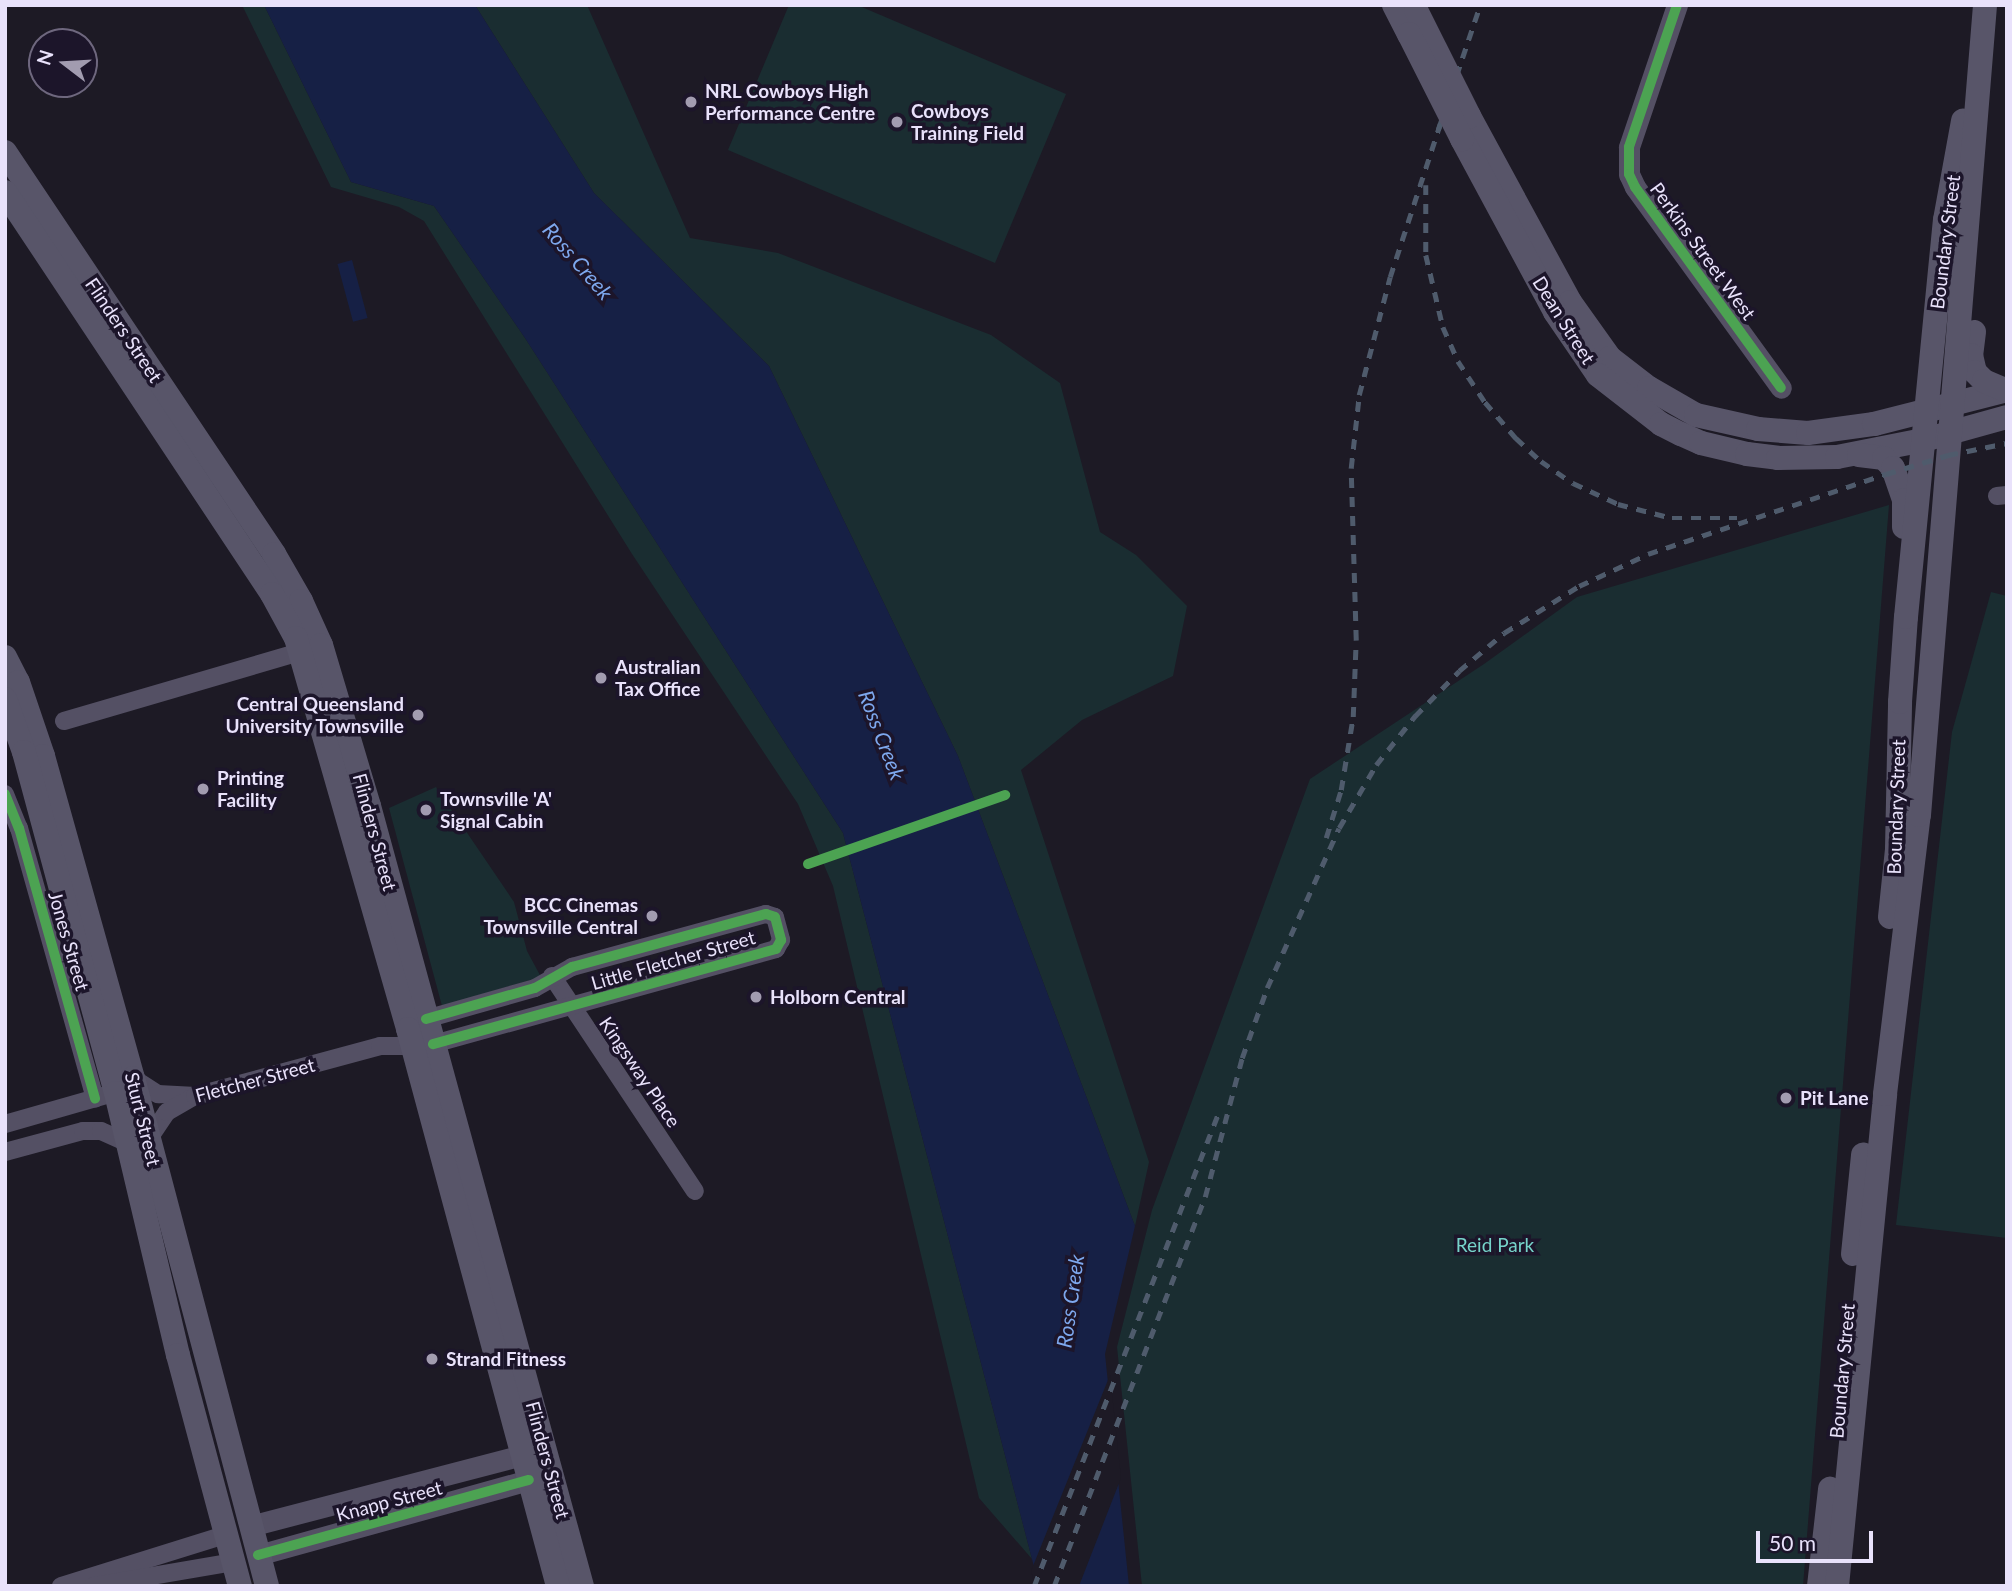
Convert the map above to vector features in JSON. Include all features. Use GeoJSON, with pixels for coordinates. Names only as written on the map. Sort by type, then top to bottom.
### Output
{"type":"FeatureCollection","features":[{"type":"Feature","properties":{"kind":"main road","name":"Dean Street"},"geometry":{"type":"LineString","coordinates":[[1408,7],[1409,34],[1570,303],[1609,358],[1649,388],[1696,415],[1727,424],[1783,432],[1840,430],[2006,390]]}},
{"type":"Feature","properties":{"kind":"main road","name":"Dean Street"},"geometry":{"type":"LineString","coordinates":[[1408,7],[1555,312],[1598,375],[1661,424],[1702,443],[1778,458],[1848,455],[1924,440],[2007,417]]}},
{"type":"Feature","properties":{"kind":"main road","name":"Boundary Street"},"geometry":{"type":"LineString","coordinates":[[1837,1586],[1885,1094],[1919,815],[1984,17]]}},
{"type":"Feature","properties":{"kind":"main road","name":"Boundary Street"},"geometry":{"type":"LineString","coordinates":[[1819,1586],[1892,900],[1905,636],[1945,220],[1984,17]]}},
{"type":"Feature","properties":{"kind":"main road","name":"Flinders Street"},"geometry":{"type":"LineString","coordinates":[[5,152],[274,554],[301,601],[321,645],[369,806],[420,1035]]}},
{"type":"Feature","properties":{"kind":"main road","name":"Flinders Street"},"geometry":{"type":"LineString","coordinates":[[5,192],[272,594],[300,652],[420,1035],[540,1477],[582,1586]]}},
{"type":"Feature","properties":{"kind":"main road"},"geometry":{"type":"LineString","coordinates":[[1969,209],[1978,284],[1972,365],[1983,381],[2006,390]]}},
{"type":"Feature","properties":{"kind":"main road"},"geometry":{"type":"LineString","coordinates":[[1848,455],[1884,458],[1893,468],[1901,485],[1904,500],[1905,636]]}},
{"type":"Feature","properties":{"kind":"main road"},"geometry":{"type":"LineString","coordinates":[[274,554],[282,581],[307,632],[306,643],[300,652]]}},
{"type":"Feature","properties":{"kind":"main road","name":"Sturt Street"},"geometry":{"type":"LineString","coordinates":[[5,657],[18,682],[43,756],[106,1093]]}},
{"type":"Feature","properties":{"kind":"main road","name":"Sturt Street"},"geometry":{"type":"LineString","coordinates":[[5,699],[24,752],[106,1093],[138,1142],[225,1535],[237,1574]]}},
{"type":"Feature","properties":{"kind":"main road","name":"Sturt Street"},"geometry":{"type":"LineString","coordinates":[[160,1234],[267,1586]]}},
{"type":"Feature","properties":{"kind":"main road","name":"Flinders Street"},"geometry":{"type":"LineString","coordinates":[[540,1477],[558,1586]]}},
{"type":"Feature","properties":{"kind":"main road"},"geometry":{"type":"LineString","coordinates":[[225,1535],[250,1527]]}},
{"type":"Feature","properties":{"kind":"main road"},"geometry":{"type":"LineString","coordinates":[[237,1574],[258,1555]]}},
{"type":"Feature","properties":{"kind":"street","name":"Perkins Street West"},"geometry":{"type":"LineString","coordinates":[[1677,5],[1629,147],[1629,174],[1635,187],[1781,388]]}},
{"type":"Feature","properties":{"kind":"street"},"geometry":{"type":"LineString","coordinates":[[64,721],[300,652]]}},
{"type":"Feature","properties":{"kind":"street","name":"Jones Street"},"geometry":{"type":"LineString","coordinates":[[5,794],[19,828],[106,1093],[83,1130]]}},
{"type":"Feature","properties":{"kind":"street","name":"Little Fletcher Street"},"geometry":{"type":"LineString","coordinates":[[766,914],[775,917],[782,942],[776,949],[570,1007],[420,1035],[535,988],[572,967],[766,914]]}},
{"type":"Feature","properties":{"kind":"street","name":"Kingsway Place"},"geometry":{"type":"LineString","coordinates":[[552,976],[570,1007],[695,1191]]}},
{"type":"Feature","properties":{"kind":"street","name":"Fletcher Street"},"geometry":{"type":"LineString","coordinates":[[138,1142],[167,1112],[195,1096],[420,1035]]}},
{"type":"Feature","properties":{"kind":"street"},"geometry":{"type":"LineString","coordinates":[[5,1124],[106,1093],[195,1096]]}},
{"type":"Feature","properties":{"kind":"street"},"geometry":{"type":"LineString","coordinates":[[5,1152],[83,1130],[101,1131],[138,1142]]}},
{"type":"Feature","properties":{"kind":"street","name":"Knapp Street"},"geometry":{"type":"LineString","coordinates":[[250,1527],[533,1452]]}},
{"type":"Feature","properties":{"kind":"street","name":"Knapp Street"},"geometry":{"type":"LineString","coordinates":[[258,1555],[540,1477]]}},
{"type":"Feature","properties":{"kind":"street"},"geometry":{"type":"LineString","coordinates":[[299,1513],[307,1541]]}},
{"type":"Feature","properties":{"kind":"street"},"geometry":{"type":"LineString","coordinates":[[61,1586],[225,1535]]}},
{"type":"Feature","properties":{"kind":"street"},"geometry":{"type":"LineString","coordinates":[[175,1551],[182,1572]]}},
{"type":"Feature","properties":{"kind":"street"},"geometry":{"type":"LineString","coordinates":[[93,1586],[182,1572],[237,1574]]}},
{"type":"Feature","properties":{"kind":"green space"},"geometry":{"type":"Polygon","coordinates":[[[242,5],[264,5],[351,182],[434,206],[525,338],[843,833],[1032,1559],[979,1498],[833,886],[798,804],[632,554],[424,221],[399,207],[331,187],[242,5]]]}},
{"type":"Feature","properties":{"kind":"green space"},"geometry":{"type":"Polygon","coordinates":[[[475,5],[587,5],[690,238],[778,253],[991,335],[1060,383],[1100,532],[1136,555],[1187,606],[1173,676],[1082,720],[1021,770],[1149,1162],[1135,1226],[958,756],[769,366],[594,193],[475,5]]]}},
{"type":"Feature","properties":{"kind":"green space","name":"Cowboys Training Field"},"geometry":{"type":"Polygon","coordinates":[[[789,5],[857,5],[1066,94],[995,263],[728,150],[789,5]]]}},
{"type":"Feature","properties":{"kind":"green space","name":"Reid Park"},"geometry":{"type":"Polygon","coordinates":[[[1889,505],[1803,1586],[1142,1586],[1117,1347],[1152,1210],[1310,779],[1484,664],[1577,597],[1889,505]]]}},
{"type":"Feature","properties":{"kind":"green space"},"geometry":{"type":"Polygon","coordinates":[[[1991,592],[2007,596],[2007,1238],[1896,1225],[1952,732],[1991,592]]]}},
{"type":"Feature","properties":{"kind":"green space"},"geometry":{"type":"Polygon","coordinates":[[[436,787],[514,902],[527,951],[541,977],[442,1006],[389,808],[436,787]]]}},
{"type":"Feature","properties":{"kind":"water","name":"Ross Creek"},"geometry":{"type":"Polygon","coordinates":[[[264,5],[475,5],[594,193],[769,366],[958,756],[1135,1226],[1105,1354],[1129,1586],[1039,1586],[843,833],[525,338],[434,206],[351,182],[264,5]]]}},
{"type":"Feature","properties":{"kind":"water"},"geometry":{"type":"Polygon","coordinates":[[[352,260],[368,318],[353,322],[338,264],[352,260]]]}},
{"type":"Feature","properties":{"kind":"pier"},"geometry":{"type":"Polygon","coordinates":[[[1110,1375],[1121,1478],[1079,1586],[1035,1586],[1031,1571],[1110,1375]]]}},
{"type":"Feature","properties":{"kind":"railway"},"geometry":{"type":"LineString","coordinates":[[1438,130],[1480,5]]}},
{"type":"Feature","properties":{"kind":"railway"},"geometry":{"type":"LineString","coordinates":[[1326,838],[1341,790],[1353,717],[1356,640],[1351,468],[1359,395],[1390,277],[1441,121]]}},
{"type":"Feature","properties":{"kind":"railway"},"geometry":{"type":"LineString","coordinates":[[1426,185],[1426,255],[1443,327],[1458,361],[1485,402],[1516,438],[1541,461],[1573,483],[1618,504],[1672,518],[1737,518]]}},
{"type":"Feature","properties":{"kind":"railway"},"geometry":{"type":"LineString","coordinates":[[1054,1586],[1205,1197],[1242,1058],[1267,988],[1339,828],[1376,765],[1415,716],[1459,671],[1504,633],[1579,586],[1648,554],[1886,474],[1948,455],[2007,443]]}},
{"type":"Feature","properties":{"kind":"railway"},"geometry":{"type":"LineString","coordinates":[[1034,1586],[1218,1114]]}},
{"type":"Feature","properties":{"kind":"cycle path"},"geometry":{"type":"LineString","coordinates":[[1677,5],[1629,147],[1629,174],[1635,187],[1781,388]]}},
{"type":"Feature","properties":{"kind":"cycle path"},"geometry":{"type":"LineString","coordinates":[[5,794],[19,828],[95,1099]]}},
{"type":"Feature","properties":{"kind":"cycle path"},"geometry":{"type":"LineString","coordinates":[[808,864],[1005,795]]}},
{"type":"Feature","properties":{"kind":"cycle path"},"geometry":{"type":"LineString","coordinates":[[426,1019],[535,988],[572,967],[766,914],[775,917],[781,940],[776,949],[433,1044]]}},
{"type":"Feature","properties":{"kind":"cycle path"},"geometry":{"type":"LineString","coordinates":[[258,1555],[529,1480]]}},
{"type":"Feature","properties":{"kind":"place","name":"NRL Cowboys High Performance Centre"},"geometry":{"type":"Point","coordinates":[691,102]}},
{"type":"Feature","properties":{"kind":"place","name":"Cowboys Training Field"},"geometry":{"type":"Point","coordinates":[897,122]}},
{"type":"Feature","properties":{"kind":"place","name":"Australian Tax Office"},"geometry":{"type":"Point","coordinates":[601,678]}},
{"type":"Feature","properties":{"kind":"place","name":"Central Queensland University Townsville"},"geometry":{"type":"Point","coordinates":[418,715]}},
{"type":"Feature","properties":{"kind":"place","name":"Printing Facility"},"geometry":{"type":"Point","coordinates":[203,789]}},
{"type":"Feature","properties":{"kind":"place","name":"Townsville 'A' Signal Cabin"},"geometry":{"type":"Point","coordinates":[426,810]}},
{"type":"Feature","properties":{"kind":"place","name":"BCC Cinemas Townsville Central"},"geometry":{"type":"Point","coordinates":[652,916]}},
{"type":"Feature","properties":{"kind":"place","name":"Holborn Central"},"geometry":{"type":"Point","coordinates":[756,997]}},
{"type":"Feature","properties":{"kind":"place","name":"Pit Lane"},"geometry":{"type":"Point","coordinates":[1786,1098]}},
{"type":"Feature","properties":{"kind":"place","name":"Strand Fitness"},"geometry":{"type":"Point","coordinates":[432,1359]}}]}
